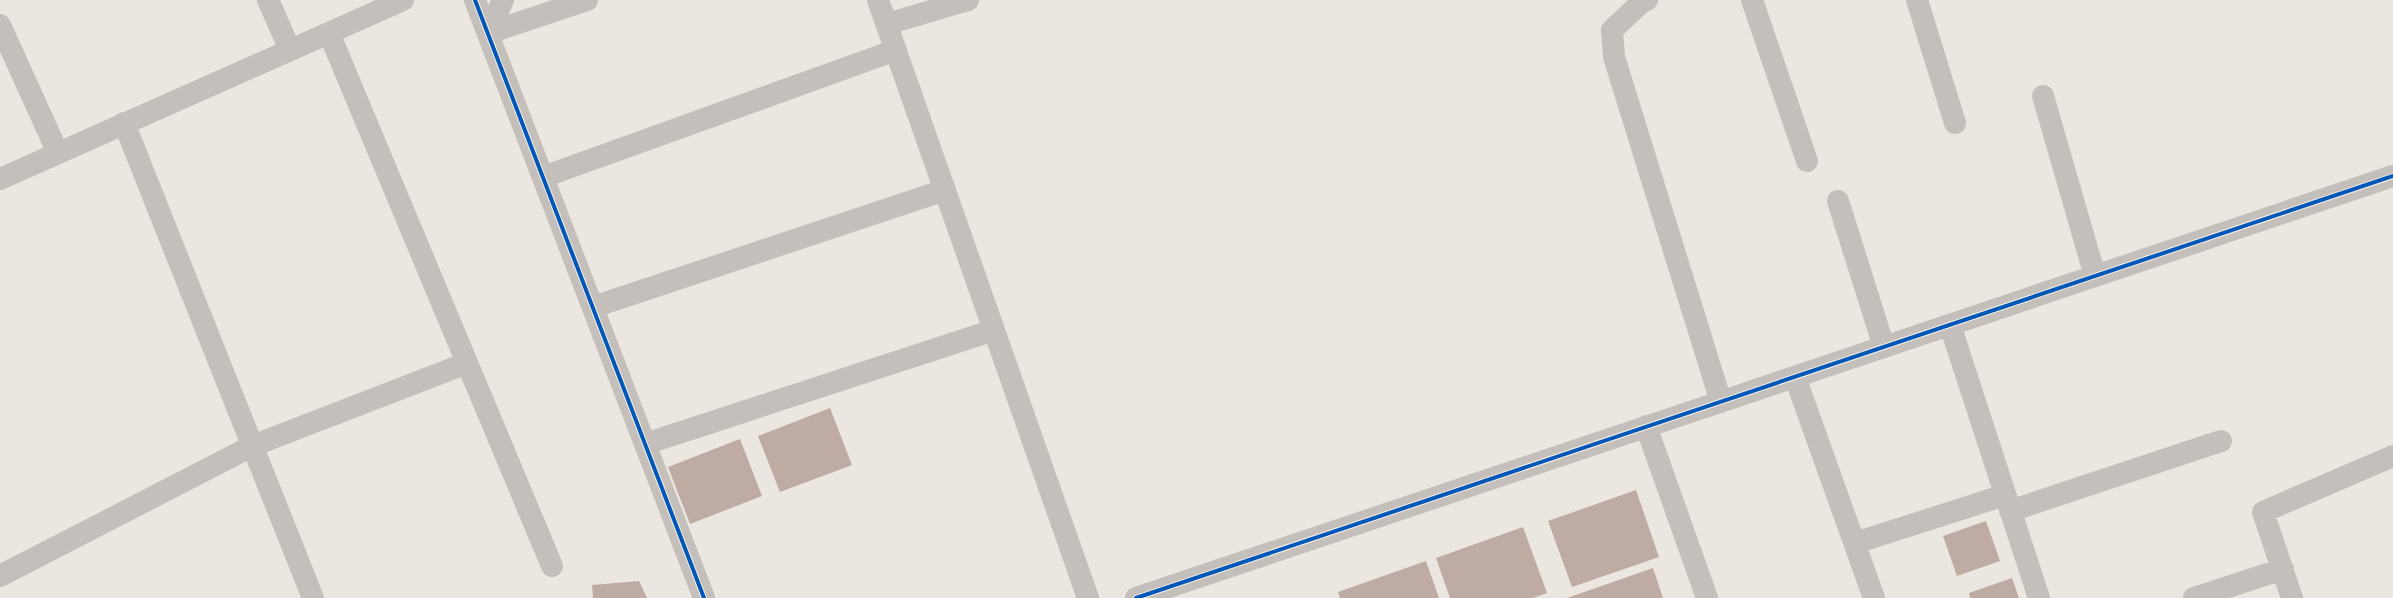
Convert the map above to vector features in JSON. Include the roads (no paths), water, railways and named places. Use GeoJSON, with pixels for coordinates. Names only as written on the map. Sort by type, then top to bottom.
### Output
{"type":"FeatureCollection","features":[{"type":"Feature","properties":{"kind":"street"},"geometry":{"type":"LineString","coordinates":[[268,0],[290,50]]}},
{"type":"Feature","properties":{"kind":"street"},"geometry":{"type":"LineString","coordinates":[[0,179],[403,0]]}},
{"type":"Feature","properties":{"kind":"street"},"geometry":{"type":"LineString","coordinates":[[475,0],[704,598]]}},
{"type":"Feature","properties":{"kind":"street"},"geometry":{"type":"LineString","coordinates":[[488,33],[503,0]]}},
{"type":"Feature","properties":{"kind":"street"},"geometry":{"type":"LineString","coordinates":[[488,33],[587,0]]}},
{"type":"Feature","properties":{"kind":"street"},"geometry":{"type":"LineString","coordinates":[[878,0],[1088,598]]}},
{"type":"Feature","properties":{"kind":"street"},"geometry":{"type":"LineString","coordinates":[[887,24],[968,0]]}},
{"type":"Feature","properties":{"kind":"street"},"geometry":{"type":"LineString","coordinates":[[1752,0],[1807,161]]}},
{"type":"Feature","properties":{"kind":"street"},"geometry":{"type":"LineString","coordinates":[[1917,0],[1955,123]]}},
{"type":"Feature","properties":{"kind":"street"},"geometry":{"type":"LineString","coordinates":[[1643,1],[1612,30],[1614,57],[1722,402]]}},
{"type":"Feature","properties":{"kind":"street"},"geometry":{"type":"LineString","coordinates":[[0,25],[58,153]]}},
{"type":"Feature","properties":{"kind":"street"},"geometry":{"type":"LineString","coordinates":[[329,33],[552,566]]}},
{"type":"Feature","properties":{"kind":"street"},"geometry":{"type":"LineString","coordinates":[[543,177],[896,50]]}},
{"type":"Feature","properties":{"kind":"street"},"geometry":{"type":"LineString","coordinates":[[2043,96],[2095,276]]}},
{"type":"Feature","properties":{"kind":"street"},"geometry":{"type":"LineString","coordinates":[[124,123],[313,598]]}},
{"type":"Feature","properties":{"kind":"street"},"geometry":{"type":"LineString","coordinates":[[1136,598],[2393,176]]}},
{"type":"Feature","properties":{"kind":"street"},"geometry":{"type":"LineString","coordinates":[[593,307],[945,190]]}},
{"type":"Feature","properties":{"kind":"street"},"geometry":{"type":"LineString","coordinates":[[1838,201],[1884,347]]}},
{"type":"Feature","properties":{"kind":"street"},"geometry":{"type":"LineString","coordinates":[[1950,325],[2039,598]]}},
{"type":"Feature","properties":{"kind":"street"},"geometry":{"type":"LineString","coordinates":[[645,444],[994,330]]}},
{"type":"Feature","properties":{"kind":"street"},"geometry":{"type":"LineString","coordinates":[[0,576],[252,446],[467,362]]}},
{"type":"Feature","properties":{"kind":"street"},"geometry":{"type":"LineString","coordinates":[[1795,376],[1874,598]]}},
{"type":"Feature","properties":{"kind":"street"},"geometry":{"type":"LineString","coordinates":[[1646,426],[1708,598]]}},
{"type":"Feature","properties":{"kind":"street"},"geometry":{"type":"LineString","coordinates":[[1855,543],[2008,503],[2221,441]]}},
{"type":"Feature","properties":{"kind":"street"},"geometry":{"type":"LineString","coordinates":[[2292,598],[2263,512],[2393,456]]}},
{"type":"Feature","properties":{"kind":"street"},"geometry":{"type":"LineString","coordinates":[[2194,598],[2282,569]]}}]}
